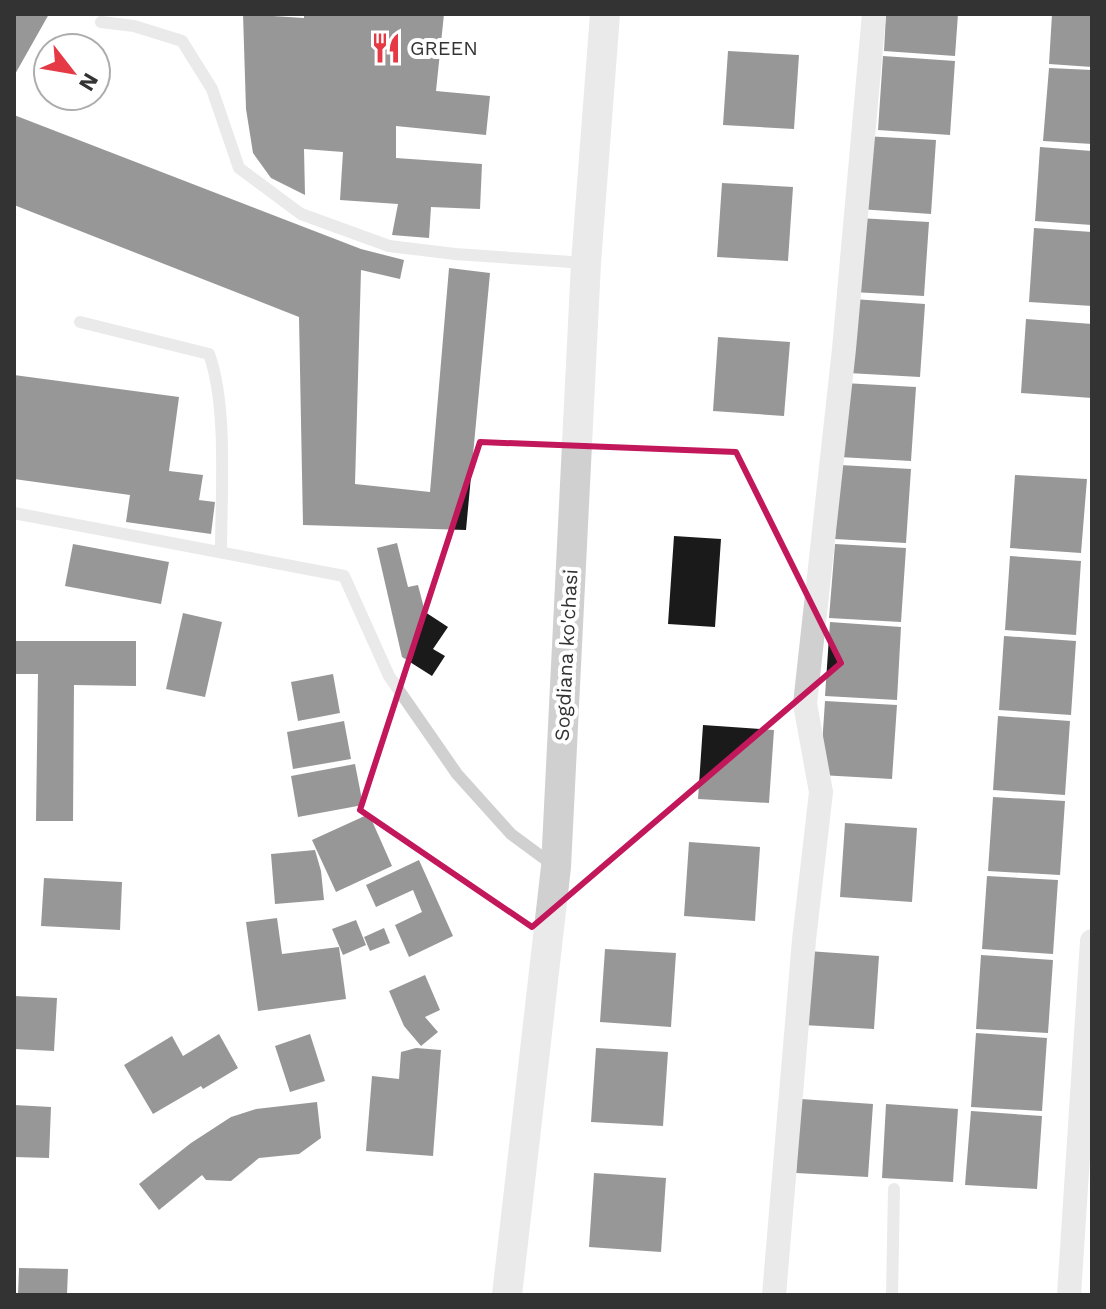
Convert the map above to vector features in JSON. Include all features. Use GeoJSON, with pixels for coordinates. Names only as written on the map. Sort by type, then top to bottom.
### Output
{"type":"FeatureCollection","features":[{"type":"Feature","properties":{"kind":"street","name":"Sogdiana ko'chasi"},"geometry":{"type":"LineString","coordinates":[[507,1295],[556,867],[586,263],[605,14]]}},
{"type":"Feature","properties":{"kind":"street"},"geometry":{"type":"LineString","coordinates":[[774,1295],[804,940],[821,792],[805,704],[844,349],[874,14]]}},
{"type":"Feature","properties":{"kind":"street"},"geometry":{"type":"LineString","coordinates":[[1069,1295],[1092,941]]}},
{"type":"Feature","properties":{"kind":"lane"},"geometry":{"type":"LineString","coordinates":[[101,22],[134,26],[182,41],[212,89],[239,168],[301,214],[389,246],[586,263]]}},
{"type":"Feature","properties":{"kind":"lane"},"geometry":{"type":"LineString","coordinates":[[80,322],[209,354],[215,372],[221,445],[221,552]]}},
{"type":"Feature","properties":{"kind":"lane"},"geometry":{"type":"LineString","coordinates":[[14,513],[344,576],[389,676],[457,774],[511,834],[556,867]]}},
{"type":"Feature","properties":{"kind":"lane"},"geometry":{"type":"LineString","coordinates":[[892,1295],[894,1189]]}},
{"type":"Feature","properties":{"kind":"highlighted area"},"geometry":{"type":"Polygon","coordinates":[[[480,442],[736,452],[841,663],[532,927],[360,810],[480,442]]]}},
{"type":"Feature","properties":{"kind":"building"},"geometry":{"type":"Polygon","coordinates":[[[14,14],[49,14],[39,32],[32,32],[32,44],[14,76],[14,14]]]}},
{"type":"Feature","properties":{"kind":"building"},"geometry":{"type":"Polygon","coordinates":[[[243,14],[304,18],[304,14],[444,14],[436,91],[490,96],[486,135],[396,126],[396,158],[482,164],[480,209],[431,207],[429,238],[392,235],[398,204],[340,200],[343,152],[304,149],[305,195],[271,178],[253,153],[246,109],[243,14]]]}},
{"type":"Feature","properties":{"kind":"building"},"geometry":{"type":"Polygon","coordinates":[[[886,14],[958,14],[955,56],[884,51],[886,14]]]}},
{"type":"Feature","properties":{"kind":"building"},"geometry":{"type":"Polygon","coordinates":[[[1052,14],[1092,14],[1092,67],[1049,64],[1052,14]]]}},
{"type":"Feature","properties":{"kind":"building"},"geometry":{"type":"Polygon","coordinates":[[[728,51],[799,55],[794,129],[723,125],[728,51]]]}},
{"type":"Feature","properties":{"kind":"building"},"geometry":{"type":"Polygon","coordinates":[[[883,56],[955,61],[950,135],[878,130],[883,56]]]}},
{"type":"Feature","properties":{"kind":"building"},"geometry":{"type":"Polygon","coordinates":[[[1049,68],[1092,70],[1092,144],[1043,141],[1049,68]]]}},
{"type":"Feature","properties":{"kind":"building"},"geometry":{"type":"Polygon","coordinates":[[[14,115],[361,249],[404,260],[400,279],[361,270],[355,484],[430,492],[449,268],[490,273],[466,530],[303,525],[299,317],[14,205],[14,115]]]}},
{"type":"Feature","properties":{"kind":"building"},"geometry":{"type":"Polygon","coordinates":[[[864,136],[936,140],[931,214],[859,209],[864,136]]]}},
{"type":"Feature","properties":{"kind":"building"},"geometry":{"type":"Polygon","coordinates":[[[1040,147],[1092,151],[1092,225],[1035,221],[1040,147]]]}},
{"type":"Feature","properties":{"kind":"building"},"geometry":{"type":"Polygon","coordinates":[[[722,183],[793,187],[788,261],[717,257],[722,183]]]}},
{"type":"Feature","properties":{"kind":"building"},"geometry":{"type":"Polygon","coordinates":[[[858,218],[929,222],[924,296],[853,292],[858,218]]]}},
{"type":"Feature","properties":{"kind":"building"},"geometry":{"type":"Polygon","coordinates":[[[1034,228],[1092,232],[1092,306],[1029,302],[1034,228]]]}},
{"type":"Feature","properties":{"kind":"building"},"geometry":{"type":"Polygon","coordinates":[[[853,299],[925,304],[920,377],[848,373],[853,299]]]}},
{"type":"Feature","properties":{"kind":"building"},"geometry":{"type":"Polygon","coordinates":[[[1026,319],[1092,324],[1092,398],[1021,393],[1026,319]]]}},
{"type":"Feature","properties":{"kind":"building"},"geometry":{"type":"Polygon","coordinates":[[[718,337],[790,342],[784,416],[713,411],[718,337]]]}},
{"type":"Feature","properties":{"kind":"building"},"geometry":{"type":"Polygon","coordinates":[[[14,375],[179,397],[169,471],[203,475],[199,500],[215,502],[211,534],[126,522],[130,495],[14,479],[14,375]]]}},
{"type":"Feature","properties":{"kind":"building"},"geometry":{"type":"Polygon","coordinates":[[[844,383],[916,387],[911,461],[839,457],[844,383]]]}},
{"type":"Feature","properties":{"kind":"building"},"geometry":{"type":"Polygon","coordinates":[[[840,465],[911,469],[906,543],[835,539],[840,465]]]}},
{"type":"Feature","properties":{"kind":"building"},"geometry":{"type":"Polygon","coordinates":[[[1015,475],[1087,479],[1081,553],[1010,548],[1015,475]]]}},
{"type":"Feature","properties":{"kind":"building"},"geometry":{"type":"Polygon","coordinates":[[[674,536],[721,539],[715,627],[668,624],[674,536]]]}},
{"type":"Feature","properties":{"kind":"building"},"geometry":{"type":"Polygon","coordinates":[[[397,543],[408,587],[418,585],[425,612],[448,627],[433,649],[445,656],[432,676],[402,657],[377,548],[397,543]]]}},
{"type":"Feature","properties":{"kind":"building"},"geometry":{"type":"Polygon","coordinates":[[[73,544],[169,562],[161,604],[65,586],[73,544]]]}},
{"type":"Feature","properties":{"kind":"building"},"geometry":{"type":"Polygon","coordinates":[[[835,544],[906,548],[901,622],[829,618],[835,544]]]}},
{"type":"Feature","properties":{"kind":"building"},"geometry":{"type":"Polygon","coordinates":[[[1010,556],[1081,561],[1076,635],[1005,630],[1010,556]]]}},
{"type":"Feature","properties":{"kind":"building"},"geometry":{"type":"Polygon","coordinates":[[[183,613],[222,622],[205,697],[166,689],[183,613]]]}},
{"type":"Feature","properties":{"kind":"building"},"geometry":{"type":"Polygon","coordinates":[[[830,622],[901,627],[897,700],[825,696],[830,622]]]}},
{"type":"Feature","properties":{"kind":"building"},"geometry":{"type":"Polygon","coordinates":[[[1004,636],[1076,641],[1071,715],[999,710],[1004,636]]]}},
{"type":"Feature","properties":{"kind":"building"},"geometry":{"type":"Polygon","coordinates":[[[14,641],[136,641],[136,686],[74,685],[73,821],[36,821],[38,674],[14,674],[14,641]]]}},
{"type":"Feature","properties":{"kind":"building"},"geometry":{"type":"Polygon","coordinates":[[[333,674],[340,713],[298,721],[291,682],[333,674]]]}},
{"type":"Feature","properties":{"kind":"building"},"geometry":{"type":"Polygon","coordinates":[[[825,701],[897,705],[892,779],[820,775],[825,701]]]}},
{"type":"Feature","properties":{"kind":"building"},"geometry":{"type":"Polygon","coordinates":[[[998,716],[1070,721],[1065,795],[993,790],[998,716]]]}},
{"type":"Feature","properties":{"kind":"building"},"geometry":{"type":"Polygon","coordinates":[[[344,721],[351,759],[293,769],[287,732],[344,721]]]}},
{"type":"Feature","properties":{"kind":"building"},"geometry":{"type":"Polygon","coordinates":[[[703,725],[774,730],[769,803],[698,799],[703,725]]]}},
{"type":"Feature","properties":{"kind":"building"},"geometry":{"type":"Polygon","coordinates":[[[355,764],[363,805],[298,817],[291,776],[355,764]]]}},
{"type":"Feature","properties":{"kind":"building"},"geometry":{"type":"Polygon","coordinates":[[[993,797],[1065,801],[1060,875],[988,871],[993,797]]]}},
{"type":"Feature","properties":{"kind":"building"},"geometry":{"type":"Polygon","coordinates":[[[369,814],[392,866],[336,892],[312,840],[369,814]]]}},
{"type":"Feature","properties":{"kind":"building"},"geometry":{"type":"Polygon","coordinates":[[[845,823],[917,828],[912,902],[840,897],[845,823]]]}},
{"type":"Feature","properties":{"kind":"building"},"geometry":{"type":"Polygon","coordinates":[[[689,842],[760,847],[755,921],[684,916],[689,842]]]}},
{"type":"Feature","properties":{"kind":"building"},"geometry":{"type":"Polygon","coordinates":[[[315,850],[324,900],[275,904],[271,854],[315,850]]]}},
{"type":"Feature","properties":{"kind":"building"},"geometry":{"type":"Polygon","coordinates":[[[419,860],[453,936],[409,957],[395,925],[422,912],[413,890],[376,907],[366,885],[419,860]]]}},
{"type":"Feature","properties":{"kind":"building"},"geometry":{"type":"Polygon","coordinates":[[[987,876],[1058,880],[1053,954],[982,949],[987,876]]]}},
{"type":"Feature","properties":{"kind":"building"},"geometry":{"type":"Polygon","coordinates":[[[44,878],[122,882],[120,930],[41,926],[44,878]]]}},
{"type":"Feature","properties":{"kind":"building"},"geometry":{"type":"Polygon","coordinates":[[[277,918],[282,954],[339,947],[346,999],[258,1011],[246,922],[277,918]]]}},
{"type":"Feature","properties":{"kind":"building"},"geometry":{"type":"Polygon","coordinates":[[[356,920],[366,945],[343,955],[332,929],[356,920]]]}},
{"type":"Feature","properties":{"kind":"building"},"geometry":{"type":"Polygon","coordinates":[[[384,928],[390,943],[370,951],[364,937],[384,928]]]}},
{"type":"Feature","properties":{"kind":"building"},"geometry":{"type":"Polygon","coordinates":[[[605,949],[676,953],[671,1027],[600,1022],[605,949]]]}},
{"type":"Feature","properties":{"kind":"building"},"geometry":{"type":"Polygon","coordinates":[[[808,951],[879,956],[874,1029],[803,1025],[808,951]]]}},
{"type":"Feature","properties":{"kind":"building"},"geometry":{"type":"Polygon","coordinates":[[[981,955],[1053,960],[1048,1033],[976,1029],[981,955]]]}},
{"type":"Feature","properties":{"kind":"building"},"geometry":{"type":"Polygon","coordinates":[[[425,975],[440,1010],[425,1017],[438,1032],[421,1046],[404,1026],[389,991],[425,975]]]}},
{"type":"Feature","properties":{"kind":"building"},"geometry":{"type":"Polygon","coordinates":[[[14,996],[57,998],[54,1051],[14,1049],[14,996]]]}},
{"type":"Feature","properties":{"kind":"building"},"geometry":{"type":"Polygon","coordinates":[[[976,1033],[1047,1038],[1042,1111],[971,1107],[976,1033]]]}},
{"type":"Feature","properties":{"kind":"building"},"geometry":{"type":"Polygon","coordinates":[[[219,1034],[238,1068],[153,1114],[124,1065],[172,1036],[183,1056],[219,1034]]]}},
{"type":"Feature","properties":{"kind":"building"},"geometry":{"type":"Polygon","coordinates":[[[310,1034],[325,1081],[290,1092],[275,1046],[310,1034]]]}},
{"type":"Feature","properties":{"kind":"building"},"geometry":{"type":"Polygon","coordinates":[[[416,1048],[441,1050],[433,1156],[366,1151],[372,1076],[399,1079],[401,1052],[416,1048]]]}},
{"type":"Feature","properties":{"kind":"building"},"geometry":{"type":"Polygon","coordinates":[[[596,1048],[668,1052],[663,1126],[591,1122],[596,1048]]]}},
{"type":"Feature","properties":{"kind":"building"},"geometry":{"type":"Polygon","coordinates":[[[801,1099],[873,1104],[868,1177],[796,1173],[801,1099]]]}},
{"type":"Feature","properties":{"kind":"building"},"geometry":{"type":"Polygon","coordinates":[[[317,1102],[321,1138],[299,1154],[259,1158],[231,1181],[206,1180],[202,1175],[159,1210],[139,1184],[191,1143],[231,1117],[256,1109],[317,1102]]]}},
{"type":"Feature","properties":{"kind":"building"},"geometry":{"type":"Polygon","coordinates":[[[886,1104],[958,1109],[953,1182],[882,1178],[886,1104]]]}},
{"type":"Feature","properties":{"kind":"building"},"geometry":{"type":"Polygon","coordinates":[[[14,1105],[51,1107],[49,1158],[14,1157],[14,1105]]]}},
{"type":"Feature","properties":{"kind":"building"},"geometry":{"type":"Polygon","coordinates":[[[971,1111],[1042,1116],[1037,1189],[965,1185],[971,1111]]]}},
{"type":"Feature","properties":{"kind":"building"},"geometry":{"type":"Polygon","coordinates":[[[594,1173],[666,1178],[661,1252],[589,1247],[594,1173]]]}},
{"type":"Feature","properties":{"kind":"building"},"geometry":{"type":"Polygon","coordinates":[[[19,1268],[68,1269],[67,1295],[18,1295],[19,1268]]]}},
{"type":"Feature","properties":{"kind":"place","name":"GREEN"},"geometry":{"type":"Point","coordinates":[386,48]}}]}
